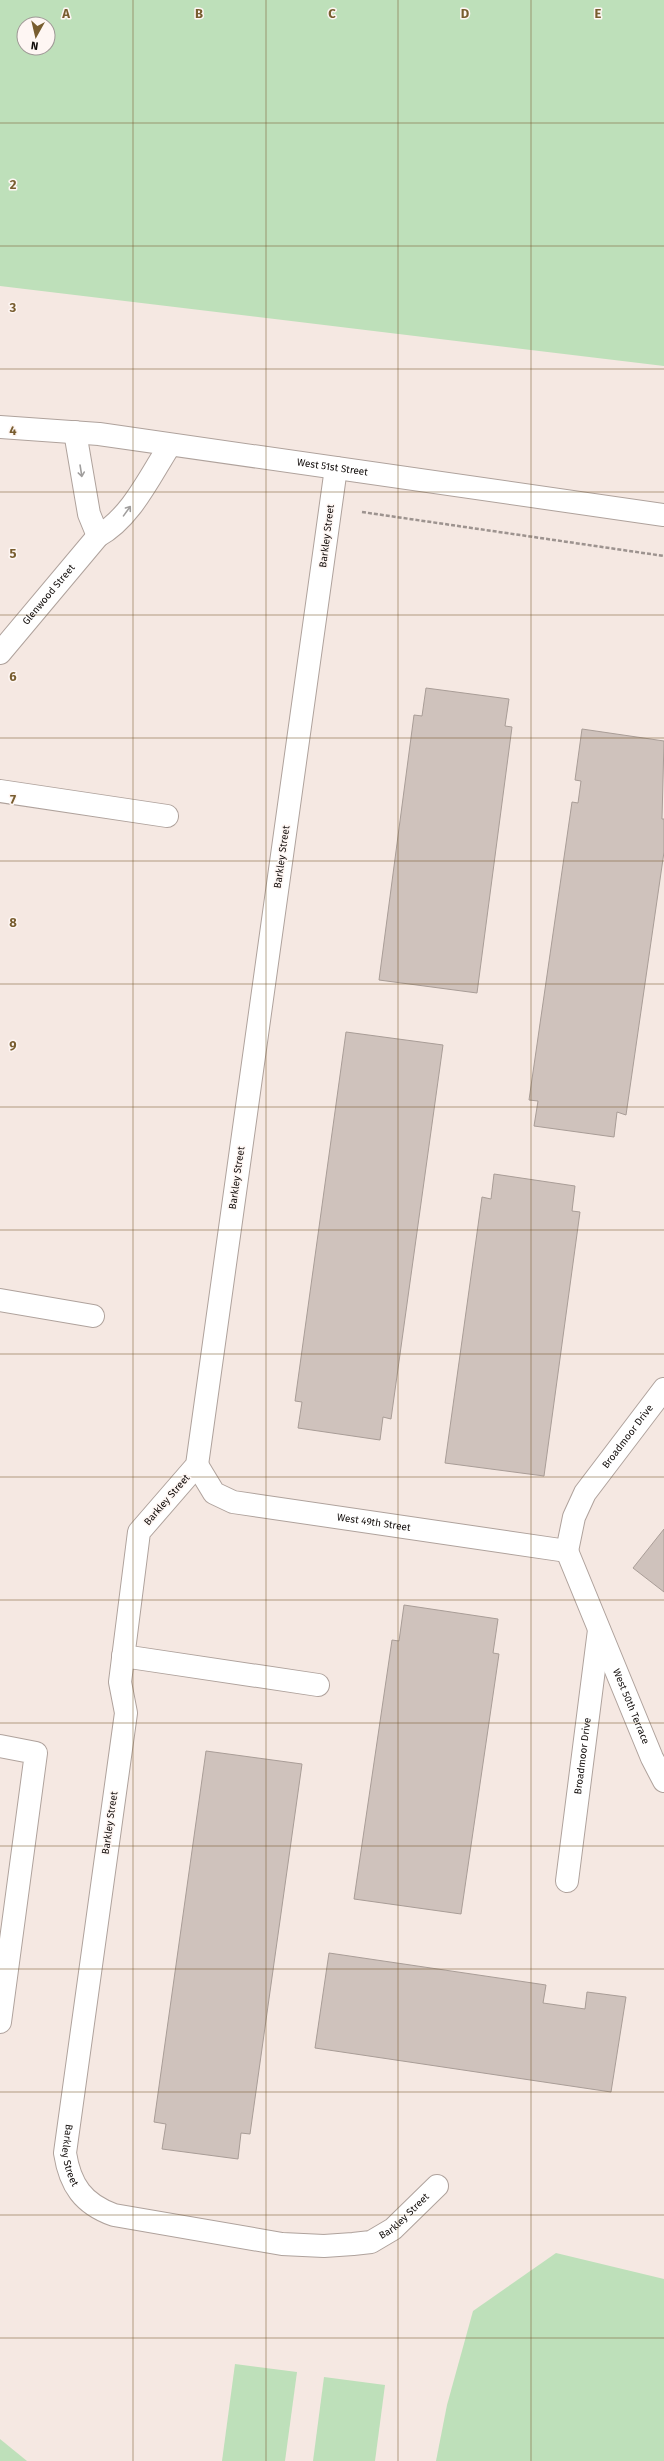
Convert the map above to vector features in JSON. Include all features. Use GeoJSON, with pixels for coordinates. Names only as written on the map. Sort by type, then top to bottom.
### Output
{"type":"FeatureCollection","features":[{"type":"Feature","properties":{"kind":"street","name":"West 51st Street"},"geometry":{"type":"LineString","coordinates":[[0,427],[75,432],[664,515]]}},
{"type":"Feature","properties":{"kind":"street"},"geometry":{"type":"LineString","coordinates":[[75,432],[89,514],[98,536]]}},
{"type":"Feature","properties":{"kind":"street","name":"Glenwood Street"},"geometry":{"type":"LineString","coordinates":[[0,653],[98,536],[109,530],[122,517],[170,445]]}},
{"type":"Feature","properties":{"kind":"street","name":"Barkley Street"},"geometry":{"type":"LineString","coordinates":[[336,468],[197,1466],[139,1532],[120,1682],[126,1714],[65,2147],[69,2169],[80,2192],[90,2204],[114,2215],[282,2244],[324,2246],[371,2242],[386,2234],[437,2186]]}},
{"type":"Feature","properties":{"kind":"street"},"geometry":{"type":"LineString","coordinates":[[0,791],[167,816]]}},
{"type":"Feature","properties":{"kind":"street"},"geometry":{"type":"LineString","coordinates":[[0,1300],[93,1316]]}},
{"type":"Feature","properties":{"kind":"street","name":"Broadmoor Drive"},"geometry":{"type":"LineString","coordinates":[[567,1551],[574,1517],[585,1493],[664,1389]]}},
{"type":"Feature","properties":{"kind":"street","name":"West 49th Street"},"geometry":{"type":"LineString","coordinates":[[197,1466],[214,1493],[233,1502],[567,1551]]}},
{"type":"Feature","properties":{"kind":"street","name":"West 50th Terrace"},"geometry":{"type":"LineString","coordinates":[[567,1551],[652,1758],[664,1782]]}},
{"type":"Feature","properties":{"kind":"street","name":"Broadmoor Drive"},"geometry":{"type":"LineString","coordinates":[[567,1881],[599,1630]]}},
{"type":"Feature","properties":{"kind":"street"},"geometry":{"type":"LineString","coordinates":[[124,1656],[318,1685]]}},
{"type":"Feature","properties":{"kind":"street"},"geometry":{"type":"LineString","coordinates":[[0,1746],[36,1753],[0,2022]]}},
{"type":"Feature","properties":{"kind":"path"},"geometry":{"type":"LineString","coordinates":[[362,512],[664,556]]}},
{"type":"Feature","properties":{"kind":"green space"},"geometry":{"type":"Polygon","coordinates":[[[0,0],[664,0],[664,366],[0,286],[0,0]]]}},
{"type":"Feature","properties":{"kind":"green space"},"geometry":{"type":"Polygon","coordinates":[[[556,2253],[664,2279],[664,2461],[436,2461],[447,2405],[473,2311],[556,2253]]]}},
{"type":"Feature","properties":{"kind":"green space"},"geometry":{"type":"Polygon","coordinates":[[[235,2364],[297,2372],[285,2461],[222,2461],[235,2364]]]}},
{"type":"Feature","properties":{"kind":"green space"},"geometry":{"type":"Polygon","coordinates":[[[324,2377],[385,2385],[375,2461],[313,2461],[324,2377]]]}},
{"type":"Feature","properties":{"kind":"green space"},"geometry":{"type":"Polygon","coordinates":[[[0,2439],[27,2461],[0,2461],[0,2439]]]}},
{"type":"Feature","properties":{"kind":"building"},"geometry":{"type":"Polygon","coordinates":[[[426,688],[509,699],[505,726],[512,727],[477,993],[379,980],[414,715],[422,716],[426,688]]]}},
{"type":"Feature","properties":{"kind":"building"},"geometry":{"type":"Polygon","coordinates":[[[582,729],[664,741],[662,819],[664,819],[664,852],[626,1115],[617,1112],[614,1137],[534,1126],[538,1101],[529,1100],[572,802],[578,803],[581,781],[575,780],[582,729]]]}},
{"type":"Feature","properties":{"kind":"building"},"geometry":{"type":"Polygon","coordinates":[[[346,1032],[443,1045],[391,1419],[383,1417],[380,1440],[298,1428],[302,1402],[295,1401],[346,1032]]]}},
{"type":"Feature","properties":{"kind":"building"},"geometry":{"type":"Polygon","coordinates":[[[494,1174],[575,1186],[572,1211],[580,1212],[544,1476],[445,1463],[482,1197],[491,1199],[494,1174]]]}},
{"type":"Feature","properties":{"kind":"building"},"geometry":{"type":"Polygon","coordinates":[[[664,1529],[664,1592],[633,1568],[664,1529]]]}},
{"type":"Feature","properties":{"kind":"building"},"geometry":{"type":"Polygon","coordinates":[[[404,1605],[498,1619],[493,1653],[499,1654],[461,1914],[354,1899],[392,1640],[399,1641],[404,1605]]]}},
{"type":"Feature","properties":{"kind":"building"},"geometry":{"type":"Polygon","coordinates":[[[206,1751],[302,1764],[250,2134],[241,2133],[238,2159],[162,2149],[166,2124],[154,2122],[206,1751]]]}},
{"type":"Feature","properties":{"kind":"building"},"geometry":{"type":"Polygon","coordinates":[[[329,1953],[546,1985],[543,2003],[585,2009],[587,1992],[626,1997],[611,2092],[315,2048],[329,1953]]]}}]}
